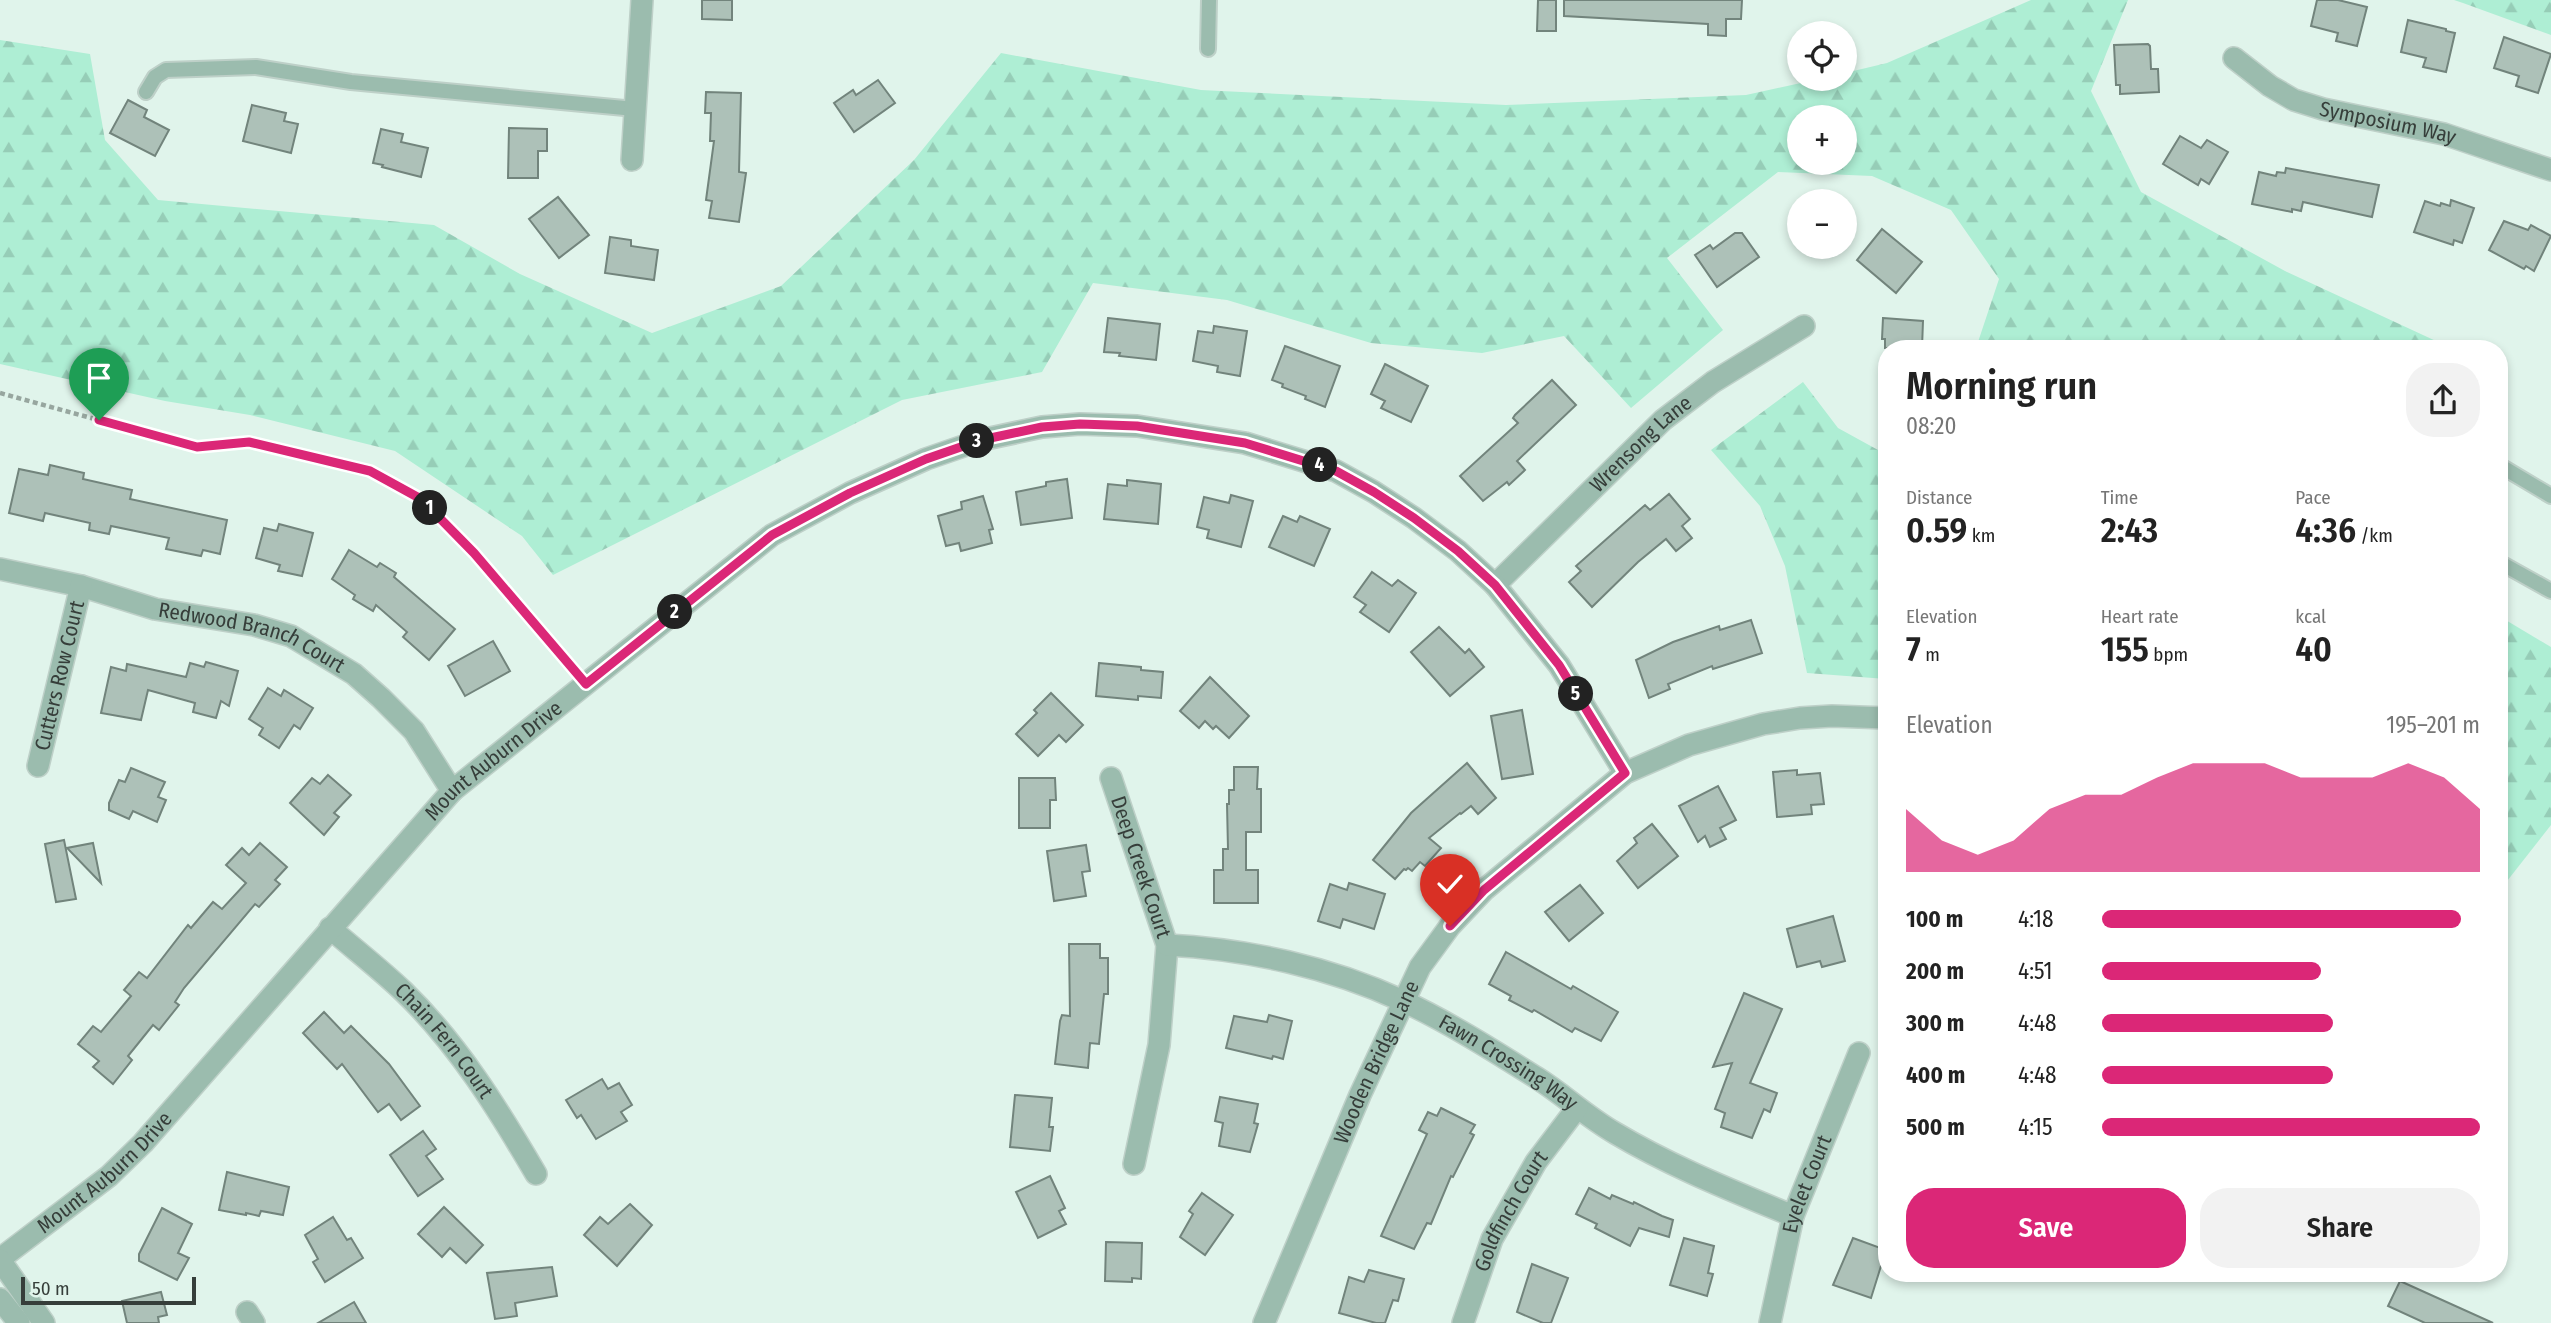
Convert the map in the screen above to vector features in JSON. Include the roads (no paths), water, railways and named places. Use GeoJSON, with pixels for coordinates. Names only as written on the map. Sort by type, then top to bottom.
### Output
{"type":"FeatureCollection","features":[{"type":"Feature","properties":{"kind":"street"},"geometry":{"type":"LineString","coordinates":[[632,160],[642,0]]}},
{"type":"Feature","properties":{"kind":"street","name":"Symposium Way"},"geometry":{"type":"LineString","coordinates":[[2234,58],[2270,86],[2294,100],[2444,134],[2551,170]]}},
{"type":"Feature","properties":{"kind":"street","name":"Wrensong Lane"},"geometry":{"type":"LineString","coordinates":[[1495,585],[1662,421],[1713,382],[1804,326]]}},
{"type":"Feature","properties":{"kind":"street","name":"Mount Auburn Drive"},"geometry":{"type":"LineString","coordinates":[[0,1260],[109,1176],[143,1143],[453,790],[772,535],[808,514],[926,459],[981,440],[1042,427],[1080,424],[1137,426],[1245,443],[1336,471],[1414,518],[1458,551],[1495,585],[1559,665],[1625,773]]}},
{"type":"Feature","properties":{"kind":"street","name":"Redwood Branch Court"},"geometry":{"type":"LineString","coordinates":[[0,569],[81,586],[155,609],[254,625],[291,636],[354,674],[381,698],[414,731],[453,790]]}},
{"type":"Feature","properties":{"kind":"street","name":"Cutters Row Court"},"geometry":{"type":"LineString","coordinates":[[38,766],[81,586]]}},
{"type":"Feature","properties":{"kind":"street","name":"Wooden Bridge Lane"},"geometry":{"type":"LineString","coordinates":[[1264,1323],[1360,1095],[1403,1001],[1431,951],[1484,890],[1625,773],[1689,745],[1763,724],[1800,718],[1878,718]]}},
{"type":"Feature","properties":{"kind":"street","name":"Deep Creek Court"},"geometry":{"type":"LineString","coordinates":[[1111,778],[1167,945],[1159,1045],[1134,1164]]}},
{"type":"Feature","properties":{"kind":"street","name":"Chain Fern Court"},"geometry":{"type":"LineString","coordinates":[[330,928],[403,990],[429,1018],[495,1105],[536,1174]]}},
{"type":"Feature","properties":{"kind":"street","name":"Fawn Crossing Way"},"geometry":{"type":"LineString","coordinates":[[1167,945],[1251,954],[1288,962],[1403,1001],[1538,1079],[1613,1132],[1661,1158],[1793,1216]]}},
{"type":"Feature","properties":{"kind":"street","name":"Eyelet Court"},"geometry":{"type":"LineString","coordinates":[[1770,1323],[1793,1216],[1859,1053]]}},
{"type":"Feature","properties":{"kind":"street","name":"Goldfinch Court"},"geometry":{"type":"LineString","coordinates":[[1463,1323],[1497,1229],[1536,1162],[1577,1108]]}},
{"type":"Feature","properties":{"kind":"street"},"geometry":{"type":"LineString","coordinates":[[0,1260],[44,1323]]}},
{"type":"Feature","properties":{"kind":"street"},"geometry":{"type":"LineString","coordinates":[[0,1299],[19,1323]]}},
{"type":"Feature","properties":{"kind":"lane"},"geometry":{"type":"LineString","coordinates":[[1208,49],[1209,0]]}},
{"type":"Feature","properties":{"kind":"lane"},"geometry":{"type":"LineString","coordinates":[[146,92],[155,77],[166,70],[256,67],[351,82],[635,109]]}},
{"type":"Feature","properties":{"kind":"lane"},"geometry":{"type":"LineString","coordinates":[[2508,470],[2551,496]]}},
{"type":"Feature","properties":{"kind":"lane"},"geometry":{"type":"LineString","coordinates":[[2508,567],[2551,591]]}}]}
